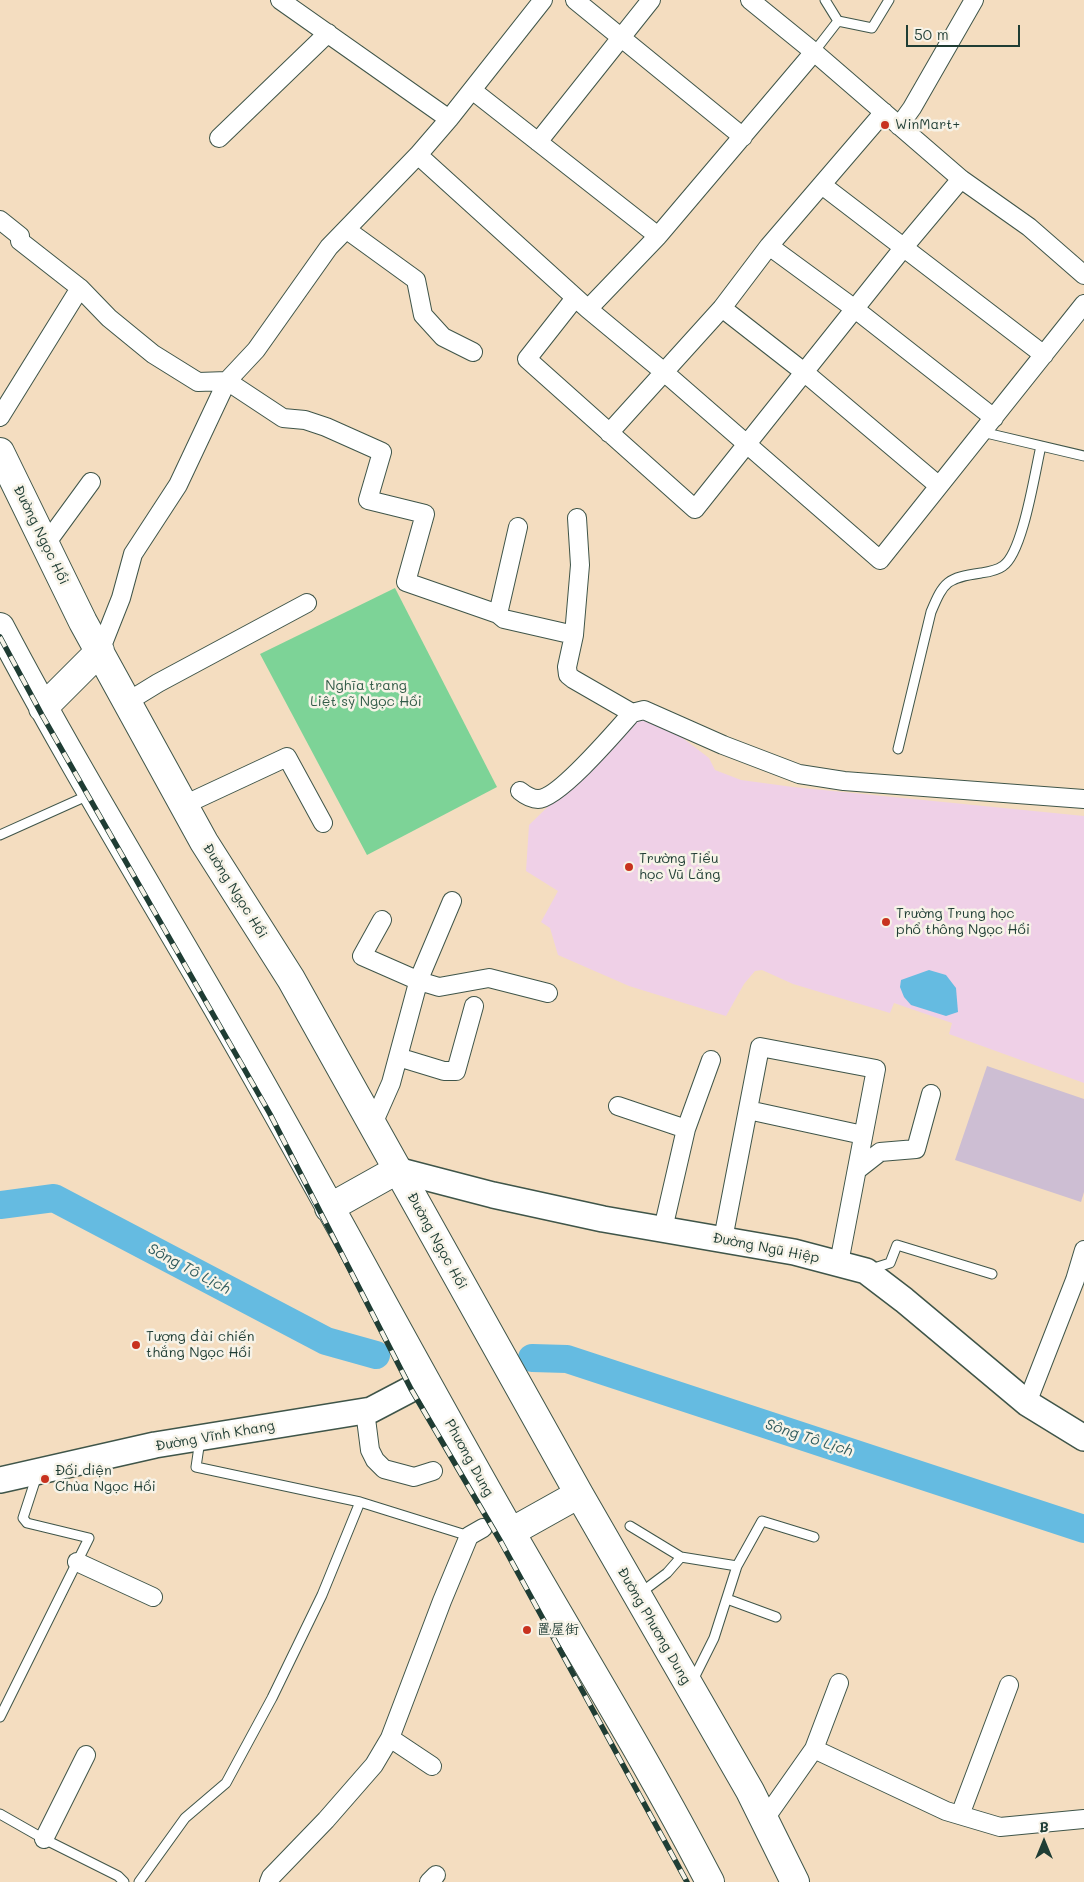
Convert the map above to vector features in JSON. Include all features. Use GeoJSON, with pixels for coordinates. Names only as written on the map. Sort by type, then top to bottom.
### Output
{"type":"FeatureCollection","features":[{"type":"Feature","properties":{"kind":"highway","name":"Đường Ngọc Hồi"},"geometry":{"type":"LineString","coordinates":[[0,452],[45,545],[100,651],[204,842],[291,979],[510,1372]]}},
{"type":"Feature","properties":{"kind":"highway"},"geometry":{"type":"LineString","coordinates":[[0,627],[43,708],[223,1017],[329,1208],[397,1170]]}},
{"type":"Feature","properties":{"kind":"highway"},"geometry":{"type":"LineString","coordinates":[[43,708],[100,651]]}},
{"type":"Feature","properties":{"kind":"highway","name":"Phương Dung"},"geometry":{"type":"LineString","coordinates":[[329,1208],[511,1532]]}},
{"type":"Feature","properties":{"kind":"highway","name":"Đường Phương Dung"},"geometry":{"type":"LineString","coordinates":[[510,1372],[578,1494],[750,1791],[795,1882]]}},
{"type":"Feature","properties":{"kind":"highway"},"geometry":{"type":"LineString","coordinates":[[578,1494],[511,1532],[682,1828],[710,1882]]}},
{"type":"Feature","properties":{"kind":"street"},"geometry":{"type":"LineString","coordinates":[[280,0],[449,119]]}},
{"type":"Feature","properties":{"kind":"street"},"geometry":{"type":"LineString","coordinates":[[100,651],[121,598],[133,554],[178,485],[227,381],[256,350],[329,247],[418,155],[449,119],[543,0]]}},
{"type":"Feature","properties":{"kind":"street"},"geometry":{"type":"LineString","coordinates":[[575,0],[743,137]]}},
{"type":"Feature","properties":{"kind":"street"},"geometry":{"type":"LineString","coordinates":[[538,142],[651,0]]}},
{"type":"Feature","properties":{"kind":"street"},"geometry":{"type":"LineString","coordinates":[[750,0],[814,52],[960,179],[1029,227],[1084,275]]}},
{"type":"Feature","properties":{"kind":"street"},"geometry":{"type":"LineString","coordinates":[[900,126],[974,0]]}},
{"type":"Feature","properties":{"kind":"street"},"geometry":{"type":"LineString","coordinates":[[219,138],[328,33]]}},
{"type":"Feature","properties":{"kind":"street"},"geometry":{"type":"LineString","coordinates":[[814,52],[658,236],[582,303],[526,359],[695,510],[960,179]]}},
{"type":"Feature","properties":{"kind":"street"},"geometry":{"type":"LineString","coordinates":[[472,90],[658,236]]}},
{"type":"Feature","properties":{"kind":"street"},"geometry":{"type":"LineString","coordinates":[[609,433],[722,308],[769,246],[884,112]]}},
{"type":"Feature","properties":{"kind":"street"},"geometry":{"type":"LineString","coordinates":[[418,155],[582,303],[880,560],[1084,304]]}},
{"type":"Feature","properties":{"kind":"street"},"geometry":{"type":"LineString","coordinates":[[822,184],[1044,355]]}},
{"type":"Feature","properties":{"kind":"street"},"geometry":{"type":"LineString","coordinates":[[0,220],[20,236],[20,242],[80,288],[109,318],[153,354],[198,382],[227,381],[283,418],[305,420],[326,426],[382,452],[368,500],[425,514],[406,582],[498,614],[504,620],[574,635]]}},
{"type":"Feature","properties":{"kind":"street"},"geometry":{"type":"LineString","coordinates":[[347,230],[416,280],[423,315],[443,337],[473,352]]}},
{"type":"Feature","properties":{"kind":"street"},"geometry":{"type":"LineString","coordinates":[[769,246],[855,309],[994,418]]}},
{"type":"Feature","properties":{"kind":"street"},"geometry":{"type":"LineString","coordinates":[[0,417],[80,288]]}},
{"type":"Feature","properties":{"kind":"street"},"geometry":{"type":"LineString","coordinates":[[722,308],[804,372],[939,486]]}},
{"type":"Feature","properties":{"kind":"street"},"geometry":{"type":"LineString","coordinates":[[45,545],[91,482]]}},
{"type":"Feature","properties":{"kind":"street"},"geometry":{"type":"LineString","coordinates":[[577,518],[580,565],[574,635],[567,667],[568,675],[632,713]]}},
{"type":"Feature","properties":{"kind":"street"},"geometry":{"type":"LineString","coordinates":[[498,614],[518,527]]}},
{"type":"Feature","properties":{"kind":"street"},"geometry":{"type":"LineString","coordinates":[[127,702],[158,683],[307,603]]}},
{"type":"Feature","properties":{"kind":"street"},"geometry":{"type":"LineString","coordinates":[[520,791],[528,796],[539,799],[549,795],[567,781],[632,713],[644,710],[723,745],[799,774],[844,781],[1084,799]]}},
{"type":"Feature","properties":{"kind":"street"},"geometry":{"type":"LineString","coordinates":[[184,805],[287,756],[323,822]]}},
{"type":"Feature","properties":{"kind":"street"},"geometry":{"type":"LineString","coordinates":[[372,1126],[391,1083],[419,980],[452,901]]}},
{"type":"Feature","properties":{"kind":"street"},"geometry":{"type":"LineString","coordinates":[[382,920],[362,956],[439,987],[490,978],[548,993]]}},
{"type":"Feature","properties":{"kind":"street"},"geometry":{"type":"LineString","coordinates":[[398,1057],[444,1071],[456,1071],[474,1006]]}},
{"type":"Feature","properties":{"kind":"street"},"geometry":{"type":"LineString","coordinates":[[723,1240],[760,1047],[876,1069],[839,1264]]}},
{"type":"Feature","properties":{"kind":"street"},"geometry":{"type":"LineString","coordinates":[[663,1229],[686,1129],[711,1060]]}},
{"type":"Feature","properties":{"kind":"street"},"geometry":{"type":"LineString","coordinates":[[857,1170],[880,1152],[916,1149],[931,1094]]}},
{"type":"Feature","properties":{"kind":"street"},"geometry":{"type":"LineString","coordinates":[[618,1106],[686,1129]]}},
{"type":"Feature","properties":{"kind":"street"},"geometry":{"type":"LineString","coordinates":[[748,1110],[863,1134]]}},
{"type":"Feature","properties":{"kind":"street","name":"Đường Ngũ Hiệp"},"geometry":{"type":"LineString","coordinates":[[397,1170],[492,1195],[602,1219],[794,1252],[866,1271],[904,1300],[1027,1403],[1084,1438]]}},
{"type":"Feature","properties":{"kind":"street"},"geometry":{"type":"LineString","coordinates":[[1027,1403],[1079,1281],[1084,1250]]}},
{"type":"Feature","properties":{"kind":"street","name":"Đường Vĩnh Khang"},"geometry":{"type":"LineString","coordinates":[[0,1480],[155,1445],[371,1410],[411,1389],[428,1384]]}},
{"type":"Feature","properties":{"kind":"street"},"geometry":{"type":"LineString","coordinates":[[365,1411],[370,1450],[375,1460],[384,1469],[414,1477],[433,1471]]}},
{"type":"Feature","properties":{"kind":"street"},"geometry":{"type":"LineString","coordinates":[[269,1882],[271,1877],[326,1820],[374,1765],[390,1738],[442,1601],[476,1532]]}},
{"type":"Feature","properties":{"kind":"street"},"geometry":{"type":"LineString","coordinates":[[77,1562],[153,1596]]}},
{"type":"Feature","properties":{"kind":"street"},"geometry":{"type":"LineString","coordinates":[[764,1820],[814,1749],[839,1684]]}},
{"type":"Feature","properties":{"kind":"street"},"geometry":{"type":"LineString","coordinates":[[960,1815],[1009,1685]]}},
{"type":"Feature","properties":{"kind":"street"},"geometry":{"type":"LineString","coordinates":[[390,1738],[432,1766]]}},
{"type":"Feature","properties":{"kind":"street"},"geometry":{"type":"LineString","coordinates":[[814,1749],[937,1807],[1000,1827],[1084,1819]]}},
{"type":"Feature","properties":{"kind":"street"},"geometry":{"type":"LineString","coordinates":[[44,1839],[86,1755]]}},
{"type":"Feature","properties":{"kind":"lane"},"geometry":{"type":"LineString","coordinates":[[825,0],[838,21],[872,28],[889,0]]}},
{"type":"Feature","properties":{"kind":"lane"},"geometry":{"type":"LineString","coordinates":[[814,52],[838,21]]}},
{"type":"Feature","properties":{"kind":"lane"},"geometry":{"type":"LineString","coordinates":[[982,432],[1084,456]]}},
{"type":"Feature","properties":{"kind":"lane"},"geometry":{"type":"LineString","coordinates":[[898,749],[931,612],[939,593],[949,580],[990,572],[1004,566],[1013,554],[1022,530],[1041,446]]}},
{"type":"Feature","properties":{"kind":"lane"},"geometry":{"type":"LineString","coordinates":[[0,835],[92,794]]}},
{"type":"Feature","properties":{"kind":"lane"},"geometry":{"type":"LineString","coordinates":[[866,1271],[890,1263],[897,1245],[992,1274]]}},
{"type":"Feature","properties":{"kind":"lane"},"geometry":{"type":"LineString","coordinates":[[200,1438],[196,1467],[360,1502],[476,1532]]}},
{"type":"Feature","properties":{"kind":"lane"},"geometry":{"type":"LineString","coordinates":[[0,1716],[89,1538],[27,1523],[23,1518],[38,1472]]}},
{"type":"Feature","properties":{"kind":"lane"},"geometry":{"type":"LineString","coordinates":[[139,1882],[185,1818],[226,1783],[272,1698],[322,1595],[360,1502]]}},
{"type":"Feature","properties":{"kind":"lane"},"geometry":{"type":"LineString","coordinates":[[690,1687],[714,1638],[728,1599],[736,1566],[762,1521],[814,1537]]}},
{"type":"Feature","properties":{"kind":"lane"},"geometry":{"type":"LineString","coordinates":[[630,1526],[681,1557],[736,1566]]}},
{"type":"Feature","properties":{"kind":"lane"},"geometry":{"type":"LineString","coordinates":[[637,1595],[667,1574],[681,1557]]}},
{"type":"Feature","properties":{"kind":"lane"},"geometry":{"type":"LineString","coordinates":[[728,1599],[776,1618]]}},
{"type":"Feature","properties":{"kind":"lane"},"geometry":{"type":"LineString","coordinates":[[0,1814],[44,1839],[118,1876],[124,1882]]}},
{"type":"Feature","properties":{"kind":"shaded area","name":"Trường Trung học phổ thông Ngọc Hồi"},"geometry":{"type":"Polygon","coordinates":[[[655,717],[709,758],[715,770],[741,780],[793,787],[1084,816],[1084,1083],[949,1034],[952,1023],[894,1003],[890,1013],[793,984],[762,970],[755,971],[744,984],[726,1016],[629,986],[558,955],[550,928],[541,922],[558,891],[526,871],[529,825],[635,722],[655,717]]]}},
{"type":"Feature","properties":{"kind":"shaded area"},"geometry":{"type":"Polygon","coordinates":[[[987,1066],[1084,1099],[1084,1192],[1081,1202],[955,1160],[987,1066]]]}},
{"type":"Feature","properties":{"kind":"green space","name":"Nghĩa trang Liệt sỹ Ngọc Hồi"},"geometry":{"type":"Polygon","coordinates":[[[395,588],[497,787],[367,855],[260,654],[395,588]]]}},
{"type":"Feature","properties":{"kind":"water"},"geometry":{"type":"Polygon","coordinates":[[[929,970],[946,975],[956,988],[958,1012],[946,1016],[911,1005],[904,997],[900,987],[901,980],[929,970]]]}},
{"type":"Feature","properties":{"kind":"waterway","name":"Sông Tô Lịch"},"geometry":{"type":"LineString","coordinates":[[0,1205],[54,1198],[326,1341],[376,1355]]}},
{"type":"Feature","properties":{"kind":"waterway","name":"Sông Tô Lịch"},"geometry":{"type":"LineString","coordinates":[[532,1358],[567,1359],[1084,1529]]}},
{"type":"Feature","properties":{"kind":"railway"},"geometry":{"type":"LineString","coordinates":[[0,637],[42,715],[270,1114],[411,1389],[501,1542],[687,1882]]}},
{"type":"Feature","properties":{"kind":"place","name":"WinMart+"},"geometry":{"type":"Point","coordinates":[885,125]}},
{"type":"Feature","properties":{"kind":"place","name":"Trường Tiểu học Vũ Lăng"},"geometry":{"type":"Point","coordinates":[629,867]}},
{"type":"Feature","properties":{"kind":"place","name":"Trường Trung học phổ thông Ngọc Hồi"},"geometry":{"type":"Point","coordinates":[886,922]}},
{"type":"Feature","properties":{"kind":"place","name":"Tượng đài chiến thắng Ngọc Hồi"},"geometry":{"type":"Point","coordinates":[136,1345]}},
{"type":"Feature","properties":{"kind":"place","name":"Đối diện Chùa Ngọc Hồi"},"geometry":{"type":"Point","coordinates":[45,1479]}},
{"type":"Feature","properties":{"kind":"place","name":"置屋街"},"geometry":{"type":"Point","coordinates":[527,1630]}}]}
